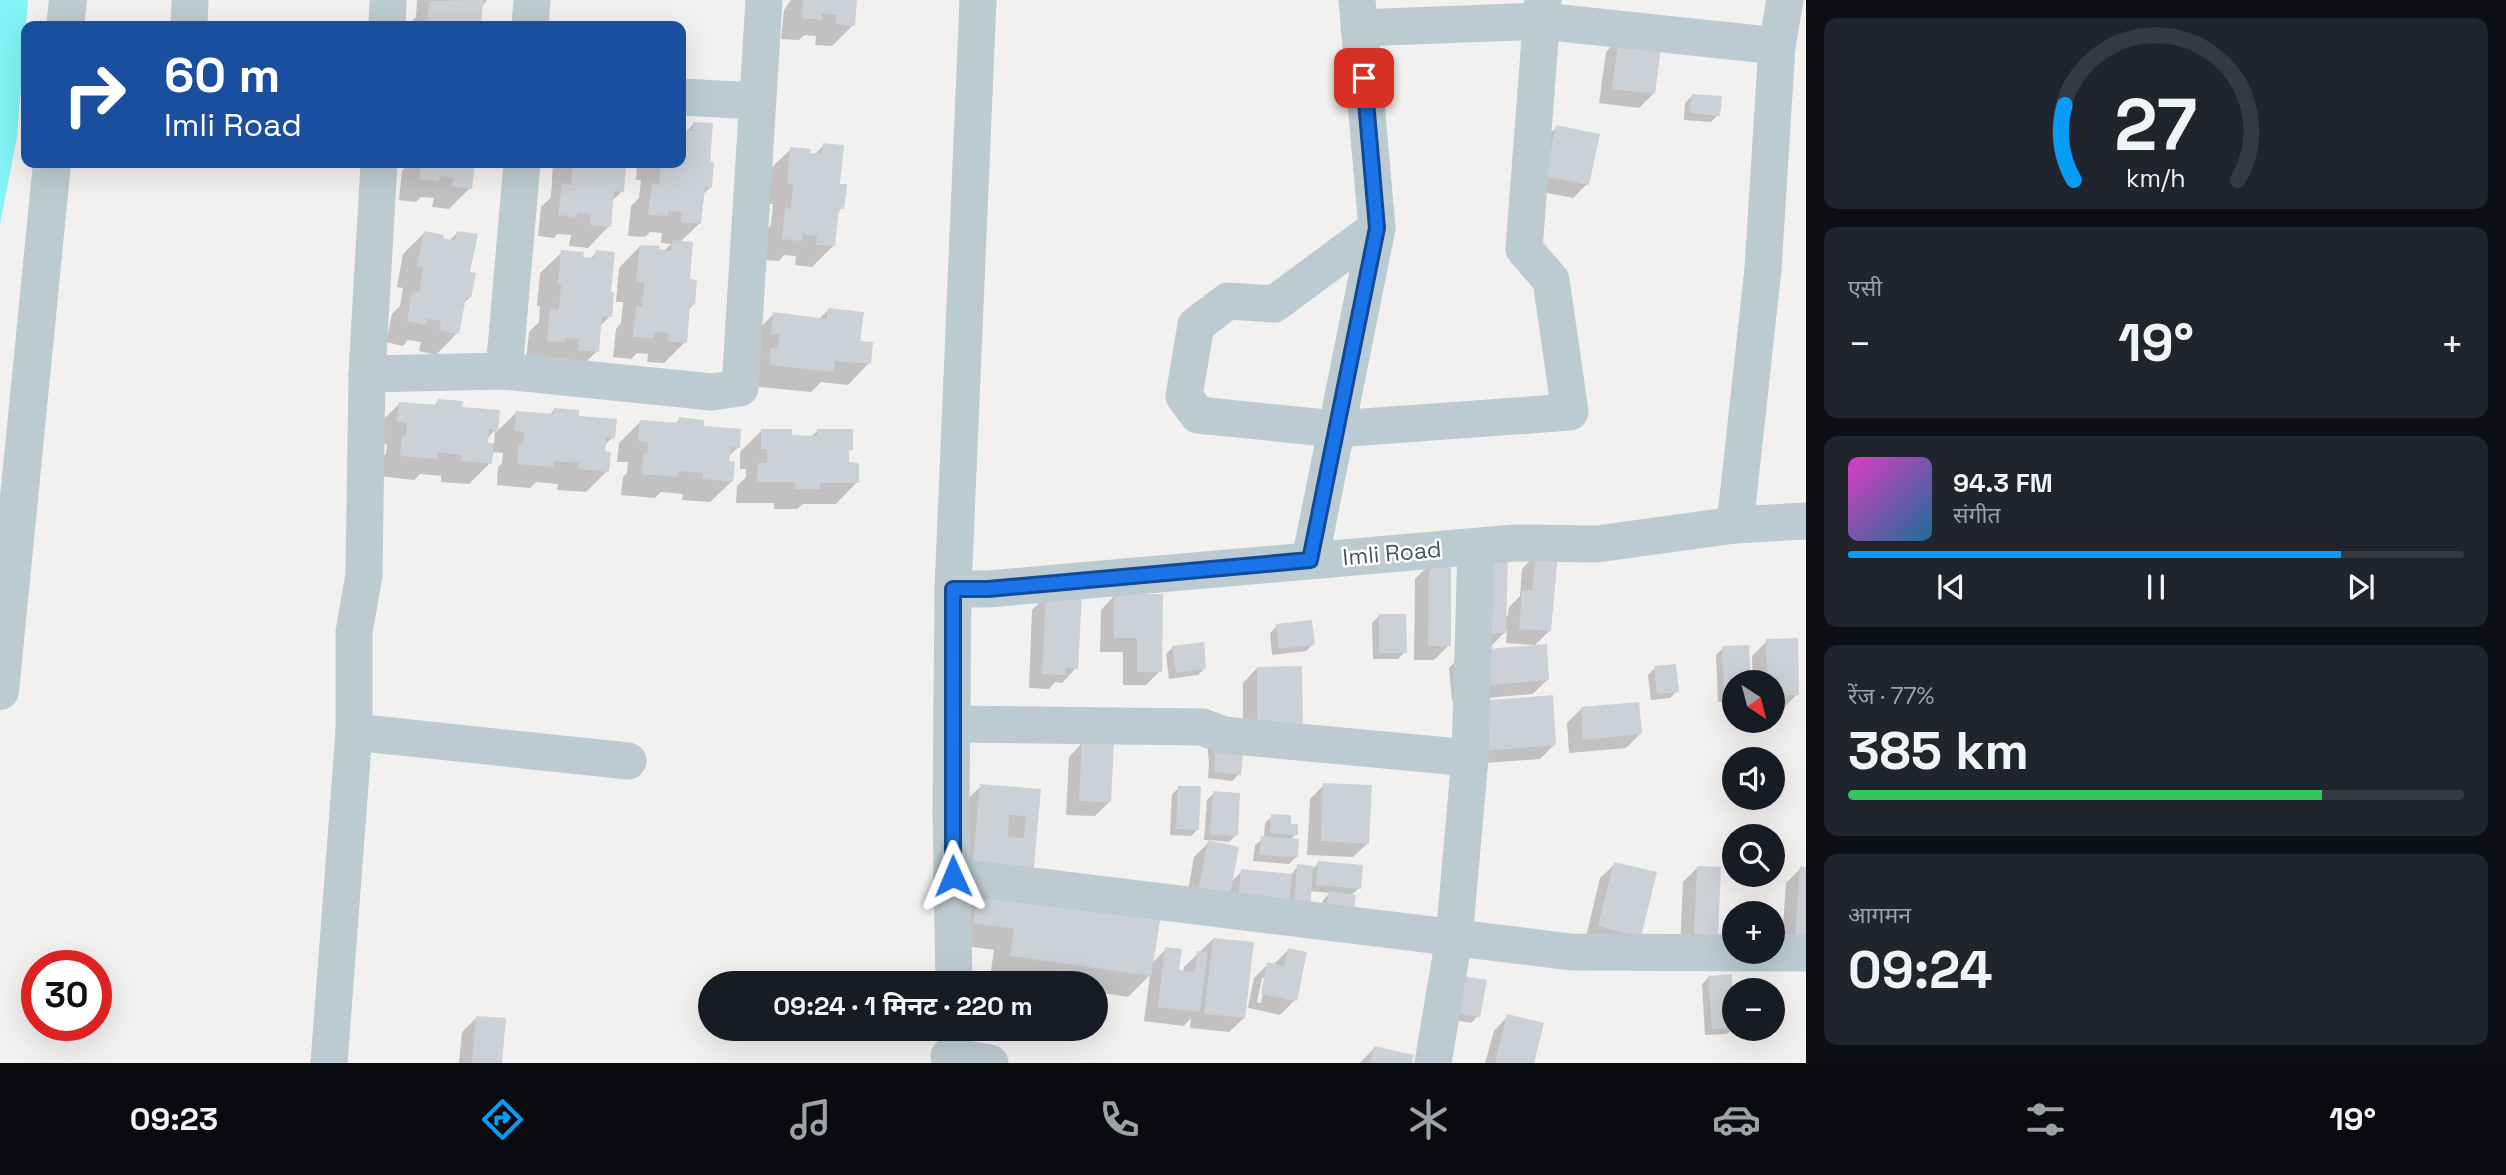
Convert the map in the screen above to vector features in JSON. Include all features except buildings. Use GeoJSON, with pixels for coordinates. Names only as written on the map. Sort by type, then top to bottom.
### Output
{"type":"FeatureCollection","features":[{"type":"Feature","properties":{"kind":"street"},"geometry":{"type":"LineString","coordinates":[[66,21],[68,0]]}},
{"type":"Feature","properties":{"kind":"street"},"geometry":{"type":"LineString","coordinates":[[189,21],[190,0]]}},
{"type":"Feature","properties":{"kind":"street"},"geometry":{"type":"LineString","coordinates":[[387,21],[388,0]]}},
{"type":"Feature","properties":{"kind":"street"},"geometry":{"type":"LineString","coordinates":[[530,21],[532,0]]}},
{"type":"Feature","properties":{"kind":"street"},"geometry":{"type":"LineString","coordinates":[[367,374],[504,371],[712,392],[740,388],[764,0]]}},
{"type":"Feature","properties":{"kind":"street"},"geometry":{"type":"LineString","coordinates":[[954,971],[953,589],[978,0]]}},
{"type":"Feature","properties":{"kind":"street"},"geometry":{"type":"LineString","coordinates":[[1735,526],[1763,268],[1777,46],[1785,0]]}},
{"type":"Feature","properties":{"kind":"street"},"geometry":{"type":"LineString","coordinates":[[1310,560],[1377,228],[1358,14],[1543,10],[1777,46]]}},
{"type":"Feature","properties":{"kind":"street"},"geometry":{"type":"LineString","coordinates":[[1377,228],[1274,304],[1228,301],[1196,325],[1184,396],[1198,415],[1336,429],[1570,412],[1551,280],[1524,249],[1543,10]]}},
{"type":"Feature","properties":{"kind":"street"},"geometry":{"type":"LineString","coordinates":[[686,97],[757,101]]}},
{"type":"Feature","properties":{"kind":"street"},"geometry":{"type":"LineString","coordinates":[[0,691],[52,168]]}},
{"type":"Feature","properties":{"kind":"street"},"geometry":{"type":"LineString","coordinates":[[329,1063],[354,732],[355,632],[364,575],[367,374],[379,168]]}},
{"type":"Feature","properties":{"kind":"street"},"geometry":{"type":"LineString","coordinates":[[504,371],[522,168]]}},
{"type":"Feature","properties":{"kind":"street","name":"Imli Road"},"geometry":{"type":"LineString","coordinates":[[953,589],[988,589],[1514,544],[1597,544],[1735,526],[1806,521]]}},
{"type":"Feature","properties":{"kind":"street"},"geometry":{"type":"LineString","coordinates":[[1433,1063],[1454,938],[1470,758],[1476,547]]}},
{"type":"Feature","properties":{"kind":"street"},"geometry":{"type":"LineString","coordinates":[[952,724],[1202,727],[1224,735],[1470,758]]}},
{"type":"Feature","properties":{"kind":"street"},"geometry":{"type":"LineString","coordinates":[[354,732],[628,761]]}},
{"type":"Feature","properties":{"kind":"street"},"geometry":{"type":"LineString","coordinates":[[953,876],[1572,952],[1806,953]]}},
{"type":"Feature","properties":{"kind":"street"},"geometry":{"type":"LineString","coordinates":[[949,1049],[990,1063]]}},
{"type":"Feature","properties":{"kind":"water"},"geometry":{"type":"Polygon","coordinates":[[[0,0],[28,0],[26,21],[21,21],[21,87],[17,137],[0,224],[0,0]]]}},
{"type":"Feature","properties":{"kind":"route"},"geometry":{"type":"LineString","coordinates":[[953,876],[953,589],[988,589],[1310,560],[1377,228],[1364,78]]}}]}
